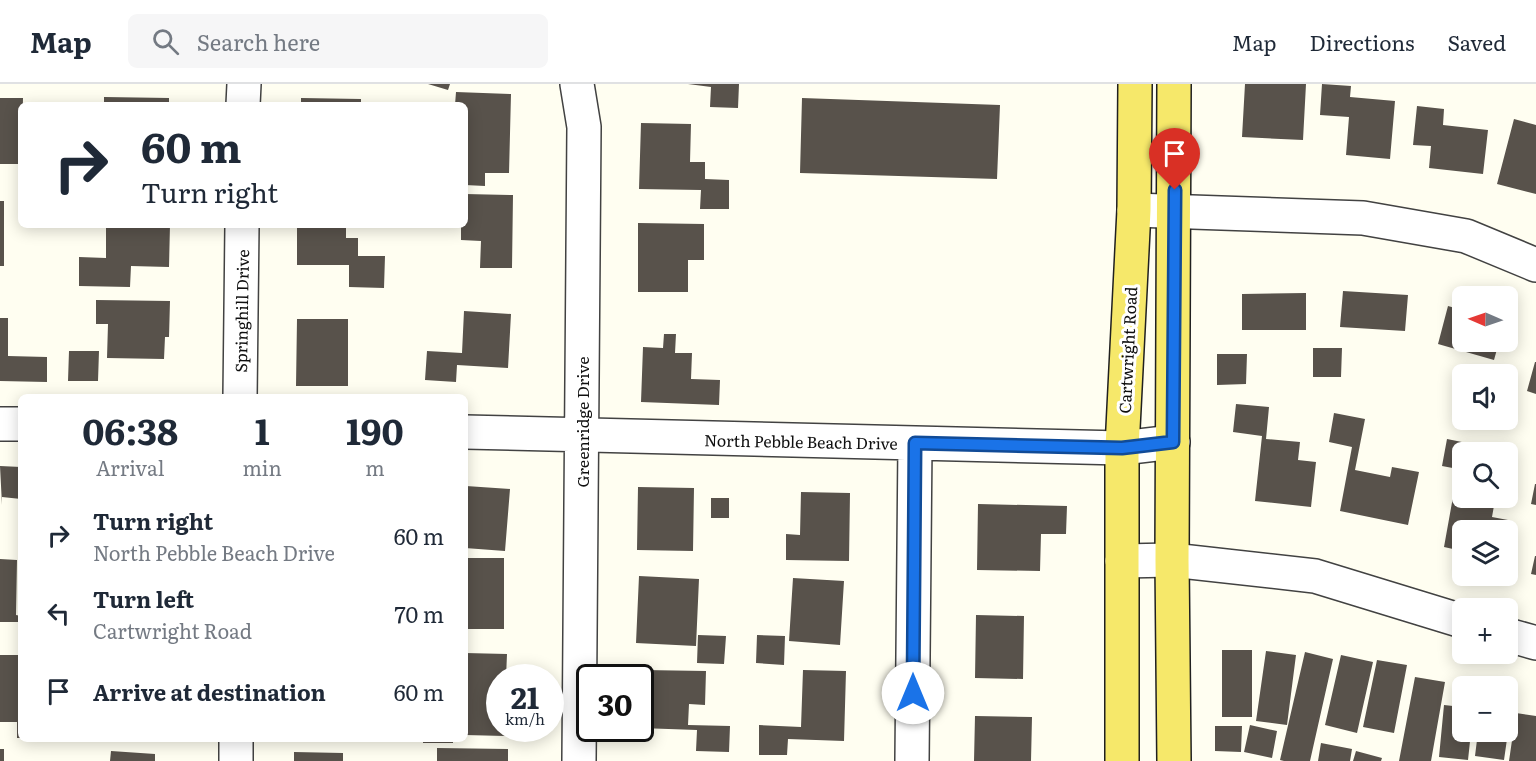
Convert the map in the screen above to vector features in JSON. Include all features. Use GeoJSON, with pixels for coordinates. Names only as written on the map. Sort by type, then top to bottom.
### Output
{"type":"FeatureCollection","features":[{"type":"Feature","properties":{"kind":"main road","name":"Cartwright Road"},"geometry":{"type":"LineString","coordinates":[[1122,761],[1122,448],[1134,210],[1135,84]]}},
{"type":"Feature","properties":{"kind":"main road"},"geometry":{"type":"LineString","coordinates":[[1174,84],[1172,560],[1174,761]]}},
{"type":"Feature","properties":{"kind":"street"},"geometry":{"type":"LineString","coordinates":[[243,84],[243,102]]}},
{"type":"Feature","properties":{"kind":"street","name":"Greenridge Drive"},"geometry":{"type":"LineString","coordinates":[[577,84],[584,127],[579,761]]}},
{"type":"Feature","properties":{"kind":"street"},"geometry":{"type":"LineString","coordinates":[[1134,210],[1363,218],[1466,236],[1536,265]]}},
{"type":"Feature","properties":{"kind":"street","name":"Springhill Drive"},"geometry":{"type":"LineString","coordinates":[[240,394],[242,228]]}},
{"type":"Feature","properties":{"kind":"street"},"geometry":{"type":"LineString","coordinates":[[0,424],[18,424]]}},
{"type":"Feature","properties":{"kind":"street","name":"North Pebble Beach Drive"},"geometry":{"type":"LineString","coordinates":[[468,432],[582,437],[1122,448],[1173,442]]}},
{"type":"Feature","properties":{"kind":"street"},"geometry":{"type":"LineString","coordinates":[[912,761],[915,443]]}},
{"type":"Feature","properties":{"kind":"street"},"geometry":{"type":"LineString","coordinates":[[1122,561],[1172,560],[1315,576],[1452,618]]}},
{"type":"Feature","properties":{"kind":"street"},"geometry":{"type":"LineString","coordinates":[[1518,638],[1536,644]]}},
{"type":"Feature","properties":{"kind":"street"},"geometry":{"type":"LineString","coordinates":[[236,742],[236,761]]}},
{"type":"Feature","properties":{"kind":"building"},"geometry":{"type":"Polygon","coordinates":[[[428,84],[450,84],[448,90],[428,84]]]}},
{"type":"Feature","properties":{"kind":"building"},"geometry":{"type":"Polygon","coordinates":[[[688,84],[739,84],[738,108],[710,107],[711,87],[688,84]]]}},
{"type":"Feature","properties":{"kind":"building"},"geometry":{"type":"Polygon","coordinates":[[[1245,84],[1306,84],[1303,140],[1242,137],[1245,84]]]}},
{"type":"Feature","properties":{"kind":"building"},"geometry":{"type":"Polygon","coordinates":[[[1322,84],[1351,86],[1350,97],[1395,101],[1390,159],[1346,155],[1349,117],[1320,115],[1322,84]]]}},
{"type":"Feature","properties":{"kind":"building"},"geometry":{"type":"Polygon","coordinates":[[[456,92],[511,94],[509,173],[485,173],[485,186],[468,185],[468,102],[455,102],[456,92]]]}},
{"type":"Feature","properties":{"kind":"building"},"geometry":{"type":"Polygon","coordinates":[[[104,97],[169,98],[169,102],[104,102],[104,97]]]}},
{"type":"Feature","properties":{"kind":"building"},"geometry":{"type":"Polygon","coordinates":[[[0,98],[23,98],[23,102],[18,102],[18,164],[0,164],[0,98]]]}},
{"type":"Feature","properties":{"kind":"building"},"geometry":{"type":"Polygon","coordinates":[[[301,98],[361,99],[361,102],[301,102],[301,98]]]}},
{"type":"Feature","properties":{"kind":"building"},"geometry":{"type":"Polygon","coordinates":[[[802,98],[1000,105],[997,179],[800,173],[802,98]]]}},
{"type":"Feature","properties":{"kind":"building"},"geometry":{"type":"Polygon","coordinates":[[[1417,106],[1444,109],[1443,125],[1488,130],[1483,174],[1429,168],[1431,146],[1413,145],[1417,106]]]}},
{"type":"Feature","properties":{"kind":"building"},"geometry":{"type":"Polygon","coordinates":[[[1514,119],[1536,125],[1536,194],[1497,184],[1514,119]]]}},
{"type":"Feature","properties":{"kind":"building"},"geometry":{"type":"Polygon","coordinates":[[[641,123],[691,124],[690,162],[705,162],[705,179],[729,180],[729,209],[700,209],[701,190],[639,189],[641,123]]]}},
{"type":"Feature","properties":{"kind":"building"},"geometry":{"type":"Polygon","coordinates":[[[468,194],[513,195],[512,268],[480,268],[481,241],[461,240],[461,228],[468,228],[468,194]]]}},
{"type":"Feature","properties":{"kind":"building"},"geometry":{"type":"Polygon","coordinates":[[[0,201],[4,201],[4,266],[0,266],[0,201]]]}},
{"type":"Feature","properties":{"kind":"building"},"geometry":{"type":"Polygon","coordinates":[[[638,223],[704,224],[704,260],[688,260],[688,292],[638,292],[638,223]]]}},
{"type":"Feature","properties":{"kind":"building"},"geometry":{"type":"Polygon","coordinates":[[[106,228],[170,228],[169,267],[131,266],[130,287],[79,286],[79,257],[106,258],[106,228]]]}},
{"type":"Feature","properties":{"kind":"building"},"geometry":{"type":"Polygon","coordinates":[[[297,228],[346,228],[346,238],[358,238],[358,256],[385,256],[384,288],[349,287],[349,265],[297,265],[297,228]]]}},
{"type":"Feature","properties":{"kind":"building"},"geometry":{"type":"Polygon","coordinates":[[[1343,291],[1408,295],[1405,331],[1340,327],[1343,291]]]}},
{"type":"Feature","properties":{"kind":"building"},"geometry":{"type":"Polygon","coordinates":[[[1306,293],[1306,330],[1242,330],[1242,294],[1306,293]]]}},
{"type":"Feature","properties":{"kind":"building"},"geometry":{"type":"Polygon","coordinates":[[[96,300],[170,301],[169,337],[165,337],[164,359],[107,358],[108,324],[96,324],[96,300]]]}},
{"type":"Feature","properties":{"kind":"building"},"geometry":{"type":"Polygon","coordinates":[[[1448,306],[1452,307],[1452,348],[1438,344],[1448,306]]]}},
{"type":"Feature","properties":{"kind":"building"},"geometry":{"type":"Polygon","coordinates":[[[464,311],[511,314],[508,368],[457,365],[456,382],[425,380],[427,351],[462,353],[464,311]]]}},
{"type":"Feature","properties":{"kind":"building"},"geometry":{"type":"Polygon","coordinates":[[[0,318],[8,318],[8,356],[47,357],[47,382],[0,381],[0,318]]]}},
{"type":"Feature","properties":{"kind":"building"},"geometry":{"type":"Polygon","coordinates":[[[297,319],[348,319],[348,386],[296,386],[297,319]]]}},
{"type":"Feature","properties":{"kind":"building"},"geometry":{"type":"Polygon","coordinates":[[[664,334],[676,334],[675,353],[692,353],[691,379],[720,380],[719,405],[641,402],[643,347],[663,348],[664,334]]]}},
{"type":"Feature","properties":{"kind":"building"},"geometry":{"type":"Polygon","coordinates":[[[1313,348],[1342,348],[1341,377],[1313,377],[1313,348]]]}},
{"type":"Feature","properties":{"kind":"building"},"geometry":{"type":"Polygon","coordinates":[[[69,351],[99,351],[98,381],[68,381],[69,351]]]}},
{"type":"Feature","properties":{"kind":"building"},"geometry":{"type":"Polygon","coordinates":[[[1466,352],[1496,352],[1494,360],[1466,352]]]}},
{"type":"Feature","properties":{"kind":"building"},"geometry":{"type":"Polygon","coordinates":[[[1217,354],[1247,354],[1246,384],[1217,385],[1217,354]]]}},
{"type":"Feature","properties":{"kind":"building"},"geometry":{"type":"Polygon","coordinates":[[[1536,362],[1536,394],[1527,391],[1536,362]]]}},
{"type":"Feature","properties":{"kind":"building"},"geometry":{"type":"Polygon","coordinates":[[[1236,404],[1269,407],[1266,439],[1300,442],[1298,460],[1316,462],[1311,507],[1255,501],[1262,436],[1233,432],[1236,404]]]}},
{"type":"Feature","properties":{"kind":"building"},"geometry":{"type":"Polygon","coordinates":[[[1334,413],[1365,419],[1355,470],[1390,477],[1392,467],[1419,472],[1408,525],[1340,511],[1352,447],[1329,442],[1334,413]]]}},
{"type":"Feature","properties":{"kind":"building"},"geometry":{"type":"Polygon","coordinates":[[[1447,439],[1462,442],[1452,442],[1452,468],[1442,466],[1447,439]]]}},
{"type":"Feature","properties":{"kind":"building"},"geometry":{"type":"Polygon","coordinates":[[[0,466],[18,467],[18,499],[2,497],[2,505],[0,466]]]}},
{"type":"Feature","properties":{"kind":"building"},"geometry":{"type":"Polygon","coordinates":[[[1536,484],[1536,505],[1531,504],[1536,484]]]}},
{"type":"Feature","properties":{"kind":"building"},"geometry":{"type":"Polygon","coordinates":[[[468,486],[510,489],[505,551],[468,548],[468,486]]]}},
{"type":"Feature","properties":{"kind":"building"},"geometry":{"type":"Polygon","coordinates":[[[638,487],[694,488],[693,551],[637,550],[638,487]]]}},
{"type":"Feature","properties":{"kind":"building"},"geometry":{"type":"Polygon","coordinates":[[[801,492],[850,493],[849,561],[786,560],[786,534],[800,535],[801,492]]]}},
{"type":"Feature","properties":{"kind":"building"},"geometry":{"type":"Polygon","coordinates":[[[711,498],[729,498],[729,518],[711,518],[711,498]]]}},
{"type":"Feature","properties":{"kind":"building"},"geometry":{"type":"Polygon","coordinates":[[[1452,502],[1452,508],[1494,508],[1492,517],[1508,520],[1452,520],[1452,549],[1444,547],[1452,502]]]}},
{"type":"Feature","properties":{"kind":"building"},"geometry":{"type":"Polygon","coordinates":[[[978,504],[1067,506],[1066,534],[1041,534],[1040,571],[977,570],[978,504]]]}},
{"type":"Feature","properties":{"kind":"building"},"geometry":{"type":"Polygon","coordinates":[[[1536,556],[1536,575],[1531,574],[1536,556]]]}},
{"type":"Feature","properties":{"kind":"building"},"geometry":{"type":"Polygon","coordinates":[[[468,558],[504,558],[504,629],[468,629],[468,558]]]}},
{"type":"Feature","properties":{"kind":"building"},"geometry":{"type":"Polygon","coordinates":[[[0,559],[17,560],[16,615],[18,615],[18,622],[0,622],[0,559]]]}},
{"type":"Feature","properties":{"kind":"building"},"geometry":{"type":"Polygon","coordinates":[[[639,576],[699,579],[696,646],[636,643],[639,576]]]}},
{"type":"Feature","properties":{"kind":"building"},"geometry":{"type":"Polygon","coordinates":[[[793,578],[844,581],[840,645],[789,641],[793,578]]]}},
{"type":"Feature","properties":{"kind":"building"},"geometry":{"type":"Polygon","coordinates":[[[976,615],[1024,616],[1023,679],[975,678],[976,615]]]}},
{"type":"Feature","properties":{"kind":"building"},"geometry":{"type":"Polygon","coordinates":[[[698,635],[726,636],[724,664],[697,663],[698,635]]]}},
{"type":"Feature","properties":{"kind":"building"},"geometry":{"type":"Polygon","coordinates":[[[757,635],[785,636],[784,665],[756,663],[757,635]]]}},
{"type":"Feature","properties":{"kind":"building"},"geometry":{"type":"Polygon","coordinates":[[[1222,650],[1252,650],[1252,717],[1222,717],[1222,650]]]}},
{"type":"Feature","properties":{"kind":"building"},"geometry":{"type":"Polygon","coordinates":[[[1266,651],[1296,655],[1287,725],[1256,721],[1266,651]]]}},
{"type":"Feature","properties":{"kind":"building"},"geometry":{"type":"Polygon","coordinates":[[[1305,652],[1333,659],[1310,761],[1284,761],[1280,760],[1305,652]]]}},
{"type":"Feature","properties":{"kind":"building"},"geometry":{"type":"Polygon","coordinates":[[[468,653],[507,654],[507,664],[486,664],[486,736],[468,735],[468,653]]]}},
{"type":"Feature","properties":{"kind":"building"},"geometry":{"type":"Polygon","coordinates":[[[0,655],[18,655],[18,738],[17,722],[0,722],[0,655]]]}},
{"type":"Feature","properties":{"kind":"building"},"geometry":{"type":"Polygon","coordinates":[[[1341,655],[1373,662],[1357,733],[1325,725],[1341,655]]]}},
{"type":"Feature","properties":{"kind":"building"},"geometry":{"type":"Polygon","coordinates":[[[1377,660],[1407,665],[1394,733],[1363,727],[1377,660]]]}},
{"type":"Feature","properties":{"kind":"building"},"geometry":{"type":"Polygon","coordinates":[[[654,670],[706,671],[705,705],[689,704],[688,725],[730,726],[729,752],[696,751],[697,730],[654,728],[654,670]]]}},
{"type":"Feature","properties":{"kind":"building"},"geometry":{"type":"Polygon","coordinates":[[[803,670],[846,671],[844,741],[788,739],[787,755],[759,755],[759,725],[801,727],[803,670]]]}},
{"type":"Feature","properties":{"kind":"building"},"geometry":{"type":"Polygon","coordinates":[[[1415,677],[1445,682],[1431,761],[1399,761],[1415,677]]]}},
{"type":"Feature","properties":{"kind":"building"},"geometry":{"type":"Polygon","coordinates":[[[1444,705],[1452,706],[1452,742],[1470,742],[1468,760],[1439,757],[1444,705]]]}},
{"type":"Feature","properties":{"kind":"building"},"geometry":{"type":"Polygon","coordinates":[[[1518,713],[1536,716],[1536,761],[1509,761],[1512,742],[1518,742],[1518,713]]]}},
{"type":"Feature","properties":{"kind":"building"},"geometry":{"type":"Polygon","coordinates":[[[975,716],[1032,717],[1031,761],[974,761],[975,716]]]}},
{"type":"Feature","properties":{"kind":"building"},"geometry":{"type":"Polygon","coordinates":[[[1250,725],[1277,731],[1272,758],[1244,752],[1250,725]]]}},
{"type":"Feature","properties":{"kind":"building"},"geometry":{"type":"Polygon","coordinates":[[[1215,726],[1242,726],[1241,752],[1215,751],[1215,726]]]}},
{"type":"Feature","properties":{"kind":"building"},"geometry":{"type":"Polygon","coordinates":[[[423,742],[453,742],[453,743],[423,742]]]}},
{"type":"Feature","properties":{"kind":"building"},"geometry":{"type":"Polygon","coordinates":[[[1477,742],[1507,742],[1504,760],[1475,756],[1477,742]]]}},
{"type":"Feature","properties":{"kind":"building"},"geometry":{"type":"Polygon","coordinates":[[[1321,743],[1352,749],[1350,761],[1318,761],[1321,743]]]}},
{"type":"Feature","properties":{"kind":"building"},"geometry":{"type":"Polygon","coordinates":[[[437,748],[508,749],[508,761],[437,761],[437,748]]]}},
{"type":"Feature","properties":{"kind":"building"},"geometry":{"type":"Polygon","coordinates":[[[0,749],[4,749],[4,761],[0,761],[0,749]]]}},
{"type":"Feature","properties":{"kind":"building"},"geometry":{"type":"Polygon","coordinates":[[[111,751],[155,754],[155,761],[110,761],[111,751]]]}},
{"type":"Feature","properties":{"kind":"building"},"geometry":{"type":"Polygon","coordinates":[[[1356,751],[1382,758],[1381,761],[1353,761],[1356,751]]]}},
{"type":"Feature","properties":{"kind":"building"},"geometry":{"type":"Polygon","coordinates":[[[294,752],[343,753],[343,761],[294,761],[294,752]]]}},
{"type":"Feature","properties":{"kind":"route"},"geometry":{"type":"LineString","coordinates":[[913,693],[915,443],[1122,448],[1173,442],[1175,190]]}}]}
